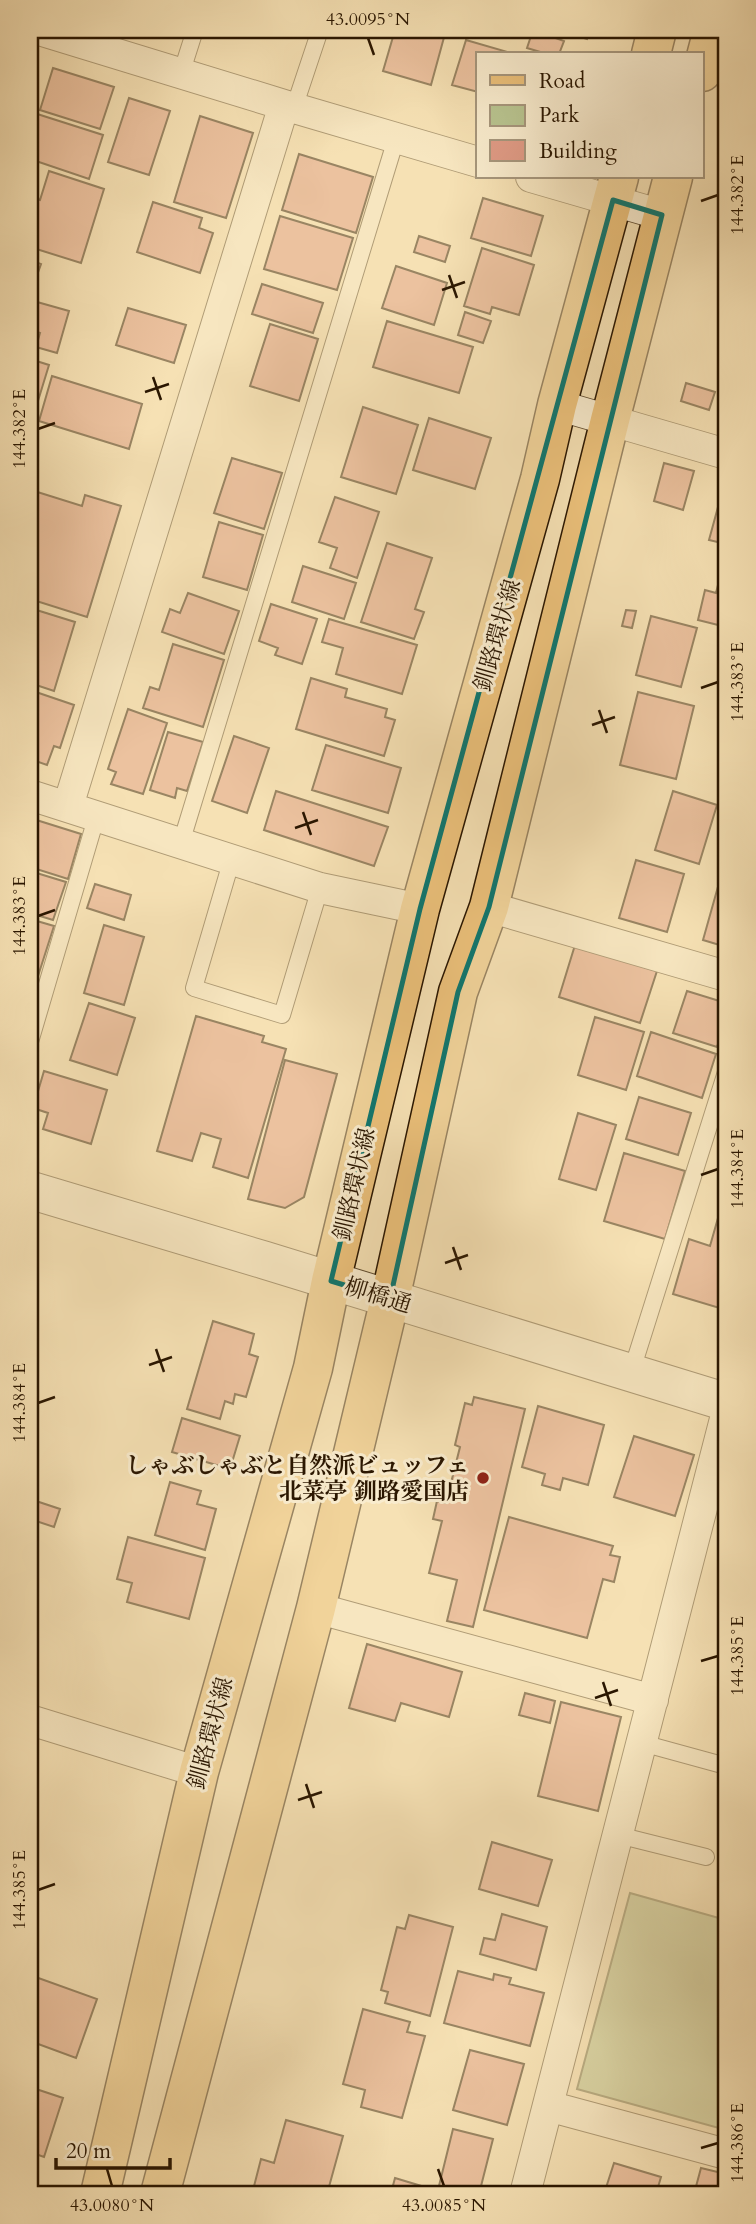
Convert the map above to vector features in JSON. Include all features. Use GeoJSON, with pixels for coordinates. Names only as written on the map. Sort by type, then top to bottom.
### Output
{"type":"FeatureCollection","features":[{"type":"Feature","properties":{"kind":"main road"},"geometry":{"type":"LineString","coordinates":[[651,52],[657,30]]}},
{"type":"Feature","properties":{"kind":"main road"},"geometry":{"type":"LineString","coordinates":[[704,64],[713,30]]}},
{"type":"Feature","properties":{"kind":"main road"},"geometry":{"type":"LineString","coordinates":[[160,2194],[316,1608],[390,1299],[458,992],[489,907],[673,178]]}},
{"type":"Feature","properties":{"kind":"main road","name":"釧路環状線"},"geometry":{"type":"LineString","coordinates":[[100,2194],[199,1772],[313,1368],[331,1281],[420,909],[540,479],[557,405],[616,188]]}},
{"type":"Feature","properties":{"kind":"street"},"geometry":{"type":"LineString","coordinates":[[39,30],[476,161]]}},
{"type":"Feature","properties":{"kind":"street"},"geometry":{"type":"LineString","coordinates":[[68,806],[289,107]]}},
{"type":"Feature","properties":{"kind":"street"},"geometry":{"type":"LineString","coordinates":[[539,178],[616,188],[662,215]]}},
{"type":"Feature","properties":{"kind":"street"},"geometry":{"type":"LineString","coordinates":[[557,405],[726,454]]}},
{"type":"Feature","properties":{"kind":"street"},"geometry":{"type":"LineString","coordinates":[[30,795],[320,888],[420,909]]}},
{"type":"Feature","properties":{"kind":"street"},"geometry":{"type":"LineString","coordinates":[[489,907],[726,976]]}},
{"type":"Feature","properties":{"kind":"street","name":"柳橋通"},"geometry":{"type":"LineString","coordinates":[[30,1190],[726,1402]]}},
{"type":"Feature","properties":{"kind":"street"},"geometry":{"type":"LineString","coordinates":[[525,2194],[726,1415]]}},
{"type":"Feature","properties":{"kind":"street"},"geometry":{"type":"LineString","coordinates":[[316,1608],[653,1700]]}},
{"type":"Feature","properties":{"kind":"street"},"geometry":{"type":"LineString","coordinates":[[30,1720],[199,1772]]}},
{"type":"Feature","properties":{"kind":"street"},"geometry":{"type":"LineString","coordinates":[[548,2106],[726,2154]]}},
{"type":"Feature","properties":{"kind":"lane"},"geometry":{"type":"LineString","coordinates":[[181,74],[195,30]]}},
{"type":"Feature","properties":{"kind":"lane"},"geometry":{"type":"LineString","coordinates":[[289,107],[320,30]]}},
{"type":"Feature","properties":{"kind":"lane"},"geometry":{"type":"LineString","coordinates":[[181,843],[396,139]]}},
{"type":"Feature","properties":{"kind":"lane"},"geometry":{"type":"LineString","coordinates":[[30,1042],[97,816]]}},
{"type":"Feature","properties":{"kind":"lane"},"geometry":{"type":"LineString","coordinates":[[232,859],[194,988],[282,1015],[320,888]]}},
{"type":"Feature","properties":{"kind":"lane"},"geometry":{"type":"LineString","coordinates":[[631,1373],[726,1072]]}},
{"type":"Feature","properties":{"kind":"lane"},"geometry":{"type":"LineString","coordinates":[[642,1743],[726,1766]]}},
{"type":"Feature","properties":{"kind":"lane"},"geometry":{"type":"LineString","coordinates":[[618,1835],[706,1857]]}},
{"type":"Feature","properties":{"kind":"highlighted area"},"geometry":{"type":"Polygon","coordinates":[[[613,200],[662,215],[489,907],[458,992],[390,1299],[331,1281],[420,909],[613,200]]]}},
{"type":"Feature","properties":{"kind":"green space"},"geometry":{"type":"Polygon","coordinates":[[[630,1893],[726,1920],[726,2130],[577,2089],[630,1893]]]}},
{"type":"Feature","properties":{"kind":"building"},"geometry":{"type":"Polygon","coordinates":[[[395,30],[446,30],[431,85],[383,71],[395,30]]]}},
{"type":"Feature","properties":{"kind":"building"},"geometry":{"type":"Polygon","coordinates":[[[496,30],[521,30],[518,37],[496,30]]]}},
{"type":"Feature","properties":{"kind":"building"},"geometry":{"type":"Polygon","coordinates":[[[533,30],[564,41],[560,52],[540,52],[527,48],[533,30]]]}},
{"type":"Feature","properties":{"kind":"building"},"geometry":{"type":"Polygon","coordinates":[[[557,30],[590,30],[587,39],[557,30]]]}},
{"type":"Feature","properties":{"kind":"building"},"geometry":{"type":"Polygon","coordinates":[[[466,40],[508,52],[476,52],[476,91],[452,85],[466,40]]]}},
{"type":"Feature","properties":{"kind":"building"},"geometry":{"type":"Polygon","coordinates":[[[53,68],[114,87],[100,129],[40,110],[53,68]]]}},
{"type":"Feature","properties":{"kind":"building"},"geometry":{"type":"Polygon","coordinates":[[[129,98],[170,111],[149,175],[108,162],[129,98]]]}},
{"type":"Feature","properties":{"kind":"building"},"geometry":{"type":"Polygon","coordinates":[[[31,112],[103,135],[89,179],[30,159],[31,112]]]}},
{"type":"Feature","properties":{"kind":"building"},"geometry":{"type":"Polygon","coordinates":[[[200,116],[253,133],[226,218],[174,202],[200,116]]]}},
{"type":"Feature","properties":{"kind":"building"},"geometry":{"type":"Polygon","coordinates":[[[299,154],[373,177],[356,233],[282,210],[299,154]]]}},
{"type":"Feature","properties":{"kind":"building"},"geometry":{"type":"Polygon","coordinates":[[[49,171],[104,189],[81,263],[30,247],[33,220],[30,219],[30,208],[33,198],[40,200],[49,171]]]}},
{"type":"Feature","properties":{"kind":"building"},"geometry":{"type":"Polygon","coordinates":[[[483,198],[543,216],[531,256],[471,238],[483,198]]]}},
{"type":"Feature","properties":{"kind":"building"},"geometry":{"type":"Polygon","coordinates":[[[153,202],[202,218],[199,228],[213,233],[200,273],[137,252],[153,202]]]}},
{"type":"Feature","properties":{"kind":"building"},"geometry":{"type":"Polygon","coordinates":[[[280,216],[353,238],[337,290],[264,269],[280,216]]]}},
{"type":"Feature","properties":{"kind":"building"},"geometry":{"type":"Polygon","coordinates":[[[419,236],[450,246],[445,262],[414,252],[419,236]]]}},
{"type":"Feature","properties":{"kind":"building"},"geometry":{"type":"Polygon","coordinates":[[[482,248],[534,265],[519,315],[492,307],[490,314],[464,306],[482,248]]]}},
{"type":"Feature","properties":{"kind":"building"},"geometry":{"type":"Polygon","coordinates":[[[30,260],[41,264],[32,289],[30,288],[30,260]]]}},
{"type":"Feature","properties":{"kind":"building"},"geometry":{"type":"Polygon","coordinates":[[[396,266],[447,283],[434,325],[382,308],[396,266]]]}},
{"type":"Feature","properties":{"kind":"building"},"geometry":{"type":"Polygon","coordinates":[[[262,284],[323,303],[313,333],[252,314],[262,284]]]}},
{"type":"Feature","properties":{"kind":"building"},"geometry":{"type":"Polygon","coordinates":[[[30,300],[69,311],[57,353],[36,347],[40,333],[30,330],[30,300]]]}},
{"type":"Feature","properties":{"kind":"building"},"geometry":{"type":"Polygon","coordinates":[[[128,308],[186,325],[174,363],[116,345],[128,308]]]}},
{"type":"Feature","properties":{"kind":"building"},"geometry":{"type":"Polygon","coordinates":[[[465,312],[491,321],[483,343],[458,335],[465,312]]]}},
{"type":"Feature","properties":{"kind":"building"},"geometry":{"type":"Polygon","coordinates":[[[387,321],[473,347],[459,393],[373,367],[387,321]]]}},
{"type":"Feature","properties":{"kind":"building"},"geometry":{"type":"Polygon","coordinates":[[[270,324],[318,339],[299,401],[250,386],[270,324]]]}},
{"type":"Feature","properties":{"kind":"building"},"geometry":{"type":"Polygon","coordinates":[[[30,359],[49,365],[30,427],[30,359]]]}},
{"type":"Feature","properties":{"kind":"building"},"geometry":{"type":"Polygon","coordinates":[[[52,376],[142,404],[129,449],[39,421],[52,376]]]}},
{"type":"Feature","properties":{"kind":"building"},"geometry":{"type":"Polygon","coordinates":[[[686,383],[715,392],[709,410],[681,401],[686,383]]]}},
{"type":"Feature","properties":{"kind":"building"},"geometry":{"type":"Polygon","coordinates":[[[363,407],[418,425],[396,494],[341,477],[363,407]]]}},
{"type":"Feature","properties":{"kind":"building"},"geometry":{"type":"Polygon","coordinates":[[[429,418],[491,438],[475,489],[413,470],[429,418]]]}},
{"type":"Feature","properties":{"kind":"building"},"geometry":{"type":"Polygon","coordinates":[[[232,458],[282,473],[264,529],[214,513],[232,458]]]}},
{"type":"Feature","properties":{"kind":"building"},"geometry":{"type":"Polygon","coordinates":[[[664,463],[694,471],[683,510],[654,501],[664,463]]]}},
{"type":"Feature","properties":{"kind":"building"},"geometry":{"type":"Polygon","coordinates":[[[724,485],[726,486],[726,544],[709,540],[724,485]]]}},
{"type":"Feature","properties":{"kind":"building"},"geometry":{"type":"Polygon","coordinates":[[[31,490],[82,506],[85,495],[121,506],[87,617],[30,599],[31,490]]]}},
{"type":"Feature","properties":{"kind":"building"},"geometry":{"type":"Polygon","coordinates":[[[335,497],[379,512],[357,578],[330,568],[337,548],[319,542],[335,497]]]}},
{"type":"Feature","properties":{"kind":"building"},"geometry":{"type":"Polygon","coordinates":[[[219,522],[263,535],[247,590],[203,577],[219,522]]]}},
{"type":"Feature","properties":{"kind":"building"},"geometry":{"type":"Polygon","coordinates":[[[387,543],[432,558],[415,609],[424,612],[414,639],[361,622],[387,543]]]}},
{"type":"Feature","properties":{"kind":"building"},"geometry":{"type":"Polygon","coordinates":[[[726,553],[726,627],[698,620],[705,590],[716,593],[726,553]]]}},
{"type":"Feature","properties":{"kind":"building"},"geometry":{"type":"Polygon","coordinates":[[[303,566],[356,583],[344,619],[292,602],[303,566]]]}},
{"type":"Feature","properties":{"kind":"building"},"geometry":{"type":"Polygon","coordinates":[[[188,593],[239,611],[224,654],[162,632],[170,609],[180,613],[188,593]]]}},
{"type":"Feature","properties":{"kind":"building"},"geometry":{"type":"Polygon","coordinates":[[[271,604],[317,619],[302,664],[275,655],[278,648],[259,641],[271,604]]]}},
{"type":"Feature","properties":{"kind":"building"},"geometry":{"type":"Polygon","coordinates":[[[30,608],[75,622],[54,691],[30,683],[30,608]]]}},
{"type":"Feature","properties":{"kind":"building"},"geometry":{"type":"Polygon","coordinates":[[[626,610],[636,611],[632,628],[622,626],[626,610]]]}},
{"type":"Feature","properties":{"kind":"building"},"geometry":{"type":"Polygon","coordinates":[[[651,616],[697,628],[681,687],[636,675],[651,616]]]}},
{"type":"Feature","properties":{"kind":"building"},"geometry":{"type":"Polygon","coordinates":[[[329,619],[417,645],[402,694],[336,674],[343,648],[322,642],[329,619]]]}},
{"type":"Feature","properties":{"kind":"building"},"geometry":{"type":"Polygon","coordinates":[[[173,644],[224,660],[203,727],[143,708],[150,687],[159,690],[173,644]]]}},
{"type":"Feature","properties":{"kind":"building"},"geometry":{"type":"Polygon","coordinates":[[[311,678],[347,689],[345,697],[387,709],[385,717],[395,720],[384,756],[296,729],[311,678]]]}},
{"type":"Feature","properties":{"kind":"building"},"geometry":{"type":"Polygon","coordinates":[[[30,690],[74,705],[60,748],[54,746],[47,765],[30,759],[30,690]]]}},
{"type":"Feature","properties":{"kind":"building"},"geometry":{"type":"Polygon","coordinates":[[[638,692],[694,706],[676,779],[620,765],[638,692]]]}},
{"type":"Feature","properties":{"kind":"building"},"geometry":{"type":"Polygon","coordinates":[[[128,709],[167,723],[143,794],[111,784],[116,772],[108,769],[128,709]]]}},
{"type":"Feature","properties":{"kind":"building"},"geometry":{"type":"Polygon","coordinates":[[[168,732],[203,742],[187,791],[177,788],[175,798],[150,790],[168,732]]]}},
{"type":"Feature","properties":{"kind":"building"},"geometry":{"type":"Polygon","coordinates":[[[234,736],[269,748],[247,813],[212,801],[234,736]]]}},
{"type":"Feature","properties":{"kind":"building"},"geometry":{"type":"Polygon","coordinates":[[[326,745],[401,768],[388,813],[312,790],[326,745]]]}},
{"type":"Feature","properties":{"kind":"building"},"geometry":{"type":"Polygon","coordinates":[[[276,791],[388,827],[374,866],[264,830],[276,791]]]}},
{"type":"Feature","properties":{"kind":"building"},"geometry":{"type":"Polygon","coordinates":[[[673,791],[717,805],[699,864],[655,850],[673,791]]]}},
{"type":"Feature","properties":{"kind":"building"},"geometry":{"type":"Polygon","coordinates":[[[30,818],[81,834],[68,879],[30,867],[30,818]]]}},
{"type":"Feature","properties":{"kind":"building"},"geometry":{"type":"Polygon","coordinates":[[[636,860],[684,874],[667,932],[619,918],[636,860]]]}},
{"type":"Feature","properties":{"kind":"building"},"geometry":{"type":"Polygon","coordinates":[[[30,871],[66,882],[53,920],[30,913],[30,871]]]}},
{"type":"Feature","properties":{"kind":"building"},"geometry":{"type":"Polygon","coordinates":[[[719,883],[726,886],[726,947],[703,940],[719,883]]]}},
{"type":"Feature","properties":{"kind":"building"},"geometry":{"type":"Polygon","coordinates":[[[95,884],[131,895],[124,920],[87,908],[95,884]]]}},
{"type":"Feature","properties":{"kind":"building"},"geometry":{"type":"Polygon","coordinates":[[[30,919],[54,926],[38,976],[30,974],[30,919]]]}},
{"type":"Feature","properties":{"kind":"building"},"geometry":{"type":"Polygon","coordinates":[[[104,925],[144,937],[124,1005],[84,993],[104,925]]]}},
{"type":"Feature","properties":{"kind":"building"},"geometry":{"type":"Polygon","coordinates":[[[575,945],[657,971],[640,1023],[559,997],[575,945]]]}},
{"type":"Feature","properties":{"kind":"building"},"geometry":{"type":"Polygon","coordinates":[[[687,991],[726,1003],[726,1019],[717,1047],[673,1033],[687,991]]]}},
{"type":"Feature","properties":{"kind":"building"},"geometry":{"type":"Polygon","coordinates":[[[89,1003],[135,1018],[117,1075],[70,1060],[89,1003]]]}},
{"type":"Feature","properties":{"kind":"building"},"geometry":{"type":"Polygon","coordinates":[[[196,1016],[264,1036],[262,1042],[286,1049],[248,1178],[213,1167],[221,1139],[201,1133],[192,1161],[157,1151],[196,1016]]]}},
{"type":"Feature","properties":{"kind":"building"},"geometry":{"type":"Polygon","coordinates":[[[595,1017],[644,1032],[626,1090],[578,1075],[595,1017]]]}},
{"type":"Feature","properties":{"kind":"building"},"geometry":{"type":"Polygon","coordinates":[[[651,1032],[716,1054],[702,1098],[637,1076],[651,1032]]]}},
{"type":"Feature","properties":{"kind":"building"},"geometry":{"type":"Polygon","coordinates":[[[285,1060],[337,1074],[304,1197],[285,1208],[248,1199],[285,1060]]]}},
{"type":"Feature","properties":{"kind":"building"},"geometry":{"type":"Polygon","coordinates":[[[44,1071],[107,1090],[91,1144],[43,1129],[48,1113],[33,1108],[44,1071]]]}},
{"type":"Feature","properties":{"kind":"building"},"geometry":{"type":"Polygon","coordinates":[[[639,1097],[691,1113],[678,1155],[626,1139],[639,1097]]]}},
{"type":"Feature","properties":{"kind":"building"},"geometry":{"type":"Polygon","coordinates":[[[578,1113],[616,1125],[596,1190],[559,1179],[578,1113]]]}},
{"type":"Feature","properties":{"kind":"building"},"geometry":{"type":"Polygon","coordinates":[[[624,1153],[685,1171],[665,1239],[604,1221],[624,1153]]]}},
{"type":"Feature","properties":{"kind":"building"},"geometry":{"type":"Polygon","coordinates":[[[726,1190],[726,1310],[673,1294],[689,1239],[710,1246],[726,1190]]]}},
{"type":"Feature","properties":{"kind":"building"},"geometry":{"type":"Polygon","coordinates":[[[213,1321],[254,1334],[249,1354],[258,1357],[246,1397],[235,1394],[233,1404],[225,1401],[220,1419],[187,1409],[213,1321]]]}},
{"type":"Feature","properties":{"kind":"building"},"geometry":{"type":"Polygon","coordinates":[[[474,1397],[525,1409],[473,1627],[447,1621],[457,1580],[429,1573],[442,1521],[433,1519],[437,1501],[446,1503],[460,1447],[455,1445],[465,1403],[472,1405],[474,1397]]]}},
{"type":"Feature","properties":{"kind":"building"},"geometry":{"type":"Polygon","coordinates":[[[538,1406],[604,1425],[588,1485],[563,1478],[560,1490],[542,1485],[545,1474],[522,1467],[538,1406]]]}},
{"type":"Feature","properties":{"kind":"building"},"geometry":{"type":"Polygon","coordinates":[[[182,1418],[240,1436],[230,1469],[172,1452],[182,1418]]]}},
{"type":"Feature","properties":{"kind":"building"},"geometry":{"type":"Polygon","coordinates":[[[634,1436],[694,1455],[675,1516],[614,1497],[634,1436]]]}},
{"type":"Feature","properties":{"kind":"building"},"geometry":{"type":"Polygon","coordinates":[[[170,1482],[201,1491],[197,1504],[216,1509],[205,1550],[155,1535],[170,1482]]]}},
{"type":"Feature","properties":{"kind":"building"},"geometry":{"type":"Polygon","coordinates":[[[30,1499],[60,1509],[54,1527],[30,1519],[30,1499]]]}},
{"type":"Feature","properties":{"kind":"building"},"geometry":{"type":"Polygon","coordinates":[[[509,1517],[613,1546],[610,1555],[620,1557],[614,1582],[603,1579],[587,1638],[484,1610],[509,1517]]]}},
{"type":"Feature","properties":{"kind":"building"},"geometry":{"type":"Polygon","coordinates":[[[128,1537],[205,1558],[189,1619],[127,1602],[132,1583],[117,1579],[128,1537]]]}},
{"type":"Feature","properties":{"kind":"building"},"geometry":{"type":"Polygon","coordinates":[[[367,1644],[462,1672],[449,1717],[401,1703],[395,1721],[349,1708],[367,1644]]]}},
{"type":"Feature","properties":{"kind":"building"},"geometry":{"type":"Polygon","coordinates":[[[525,1693],[555,1701],[550,1723],[519,1715],[525,1693]]]}},
{"type":"Feature","properties":{"kind":"building"},"geometry":{"type":"Polygon","coordinates":[[[561,1702],[621,1717],[598,1811],[538,1796],[561,1702]]]}},
{"type":"Feature","properties":{"kind":"building"},"geometry":{"type":"Polygon","coordinates":[[[492,1842],[552,1860],[538,1906],[479,1889],[492,1842]]]}},
{"type":"Feature","properties":{"kind":"building"},"geometry":{"type":"Polygon","coordinates":[[[502,1914],[547,1927],[536,1970],[480,1954],[484,1938],[495,1940],[502,1914]]]}},
{"type":"Feature","properties":{"kind":"building"},"geometry":{"type":"Polygon","coordinates":[[[409,1915],[453,1927],[430,2016],[385,2003],[388,1992],[381,1990],[397,1927],[405,1929],[409,1915]]]}},
{"type":"Feature","properties":{"kind":"building"},"geometry":{"type":"Polygon","coordinates":[[[458,1971],[493,1980],[494,1974],[511,1978],[509,1984],[544,1993],[530,2046],[444,2023],[458,1971]]]}},
{"type":"Feature","properties":{"kind":"building"},"geometry":{"type":"Polygon","coordinates":[[[30,1975],[97,1999],[76,2058],[30,2041],[30,1975]]]}},
{"type":"Feature","properties":{"kind":"building"},"geometry":{"type":"Polygon","coordinates":[[[363,2009],[410,2022],[407,2032],[425,2036],[402,2118],[361,2107],[365,2090],[343,2084],[363,2009]]]}},
{"type":"Feature","properties":{"kind":"building"},"geometry":{"type":"Polygon","coordinates":[[[470,2050],[524,2064],[507,2125],[453,2110],[470,2050]]]}},
{"type":"Feature","properties":{"kind":"building"},"geometry":{"type":"Polygon","coordinates":[[[30,2087],[63,2098],[44,2157],[30,2152],[30,2087]]]}},
{"type":"Feature","properties":{"kind":"building"},"geometry":{"type":"Polygon","coordinates":[[[286,2120],[343,2136],[327,2194],[252,2194],[261,2159],[274,2163],[286,2120]]]}},
{"type":"Feature","properties":{"kind":"building"},"geometry":{"type":"Polygon","coordinates":[[[453,2129],[493,2139],[479,2194],[437,2194],[453,2129]]]}},
{"type":"Feature","properties":{"kind":"building"},"geometry":{"type":"Polygon","coordinates":[[[614,2163],[661,2177],[656,2194],[604,2194],[614,2163]]]}},
{"type":"Feature","properties":{"kind":"building"},"geometry":{"type":"Polygon","coordinates":[[[701,2168],[726,2174],[726,2194],[694,2194],[701,2168]]]}},
{"type":"Feature","properties":{"kind":"building"},"geometry":{"type":"Polygon","coordinates":[[[395,2178],[428,2188],[426,2194],[391,2193],[395,2178]]]}},
{"type":"Feature","properties":{"kind":"place","name":"しゃぶしゃぶと自然派ビュッフェ 北菜亭 釧路愛国店"},"geometry":{"type":"Point","coordinates":[483,1478]}}]}
